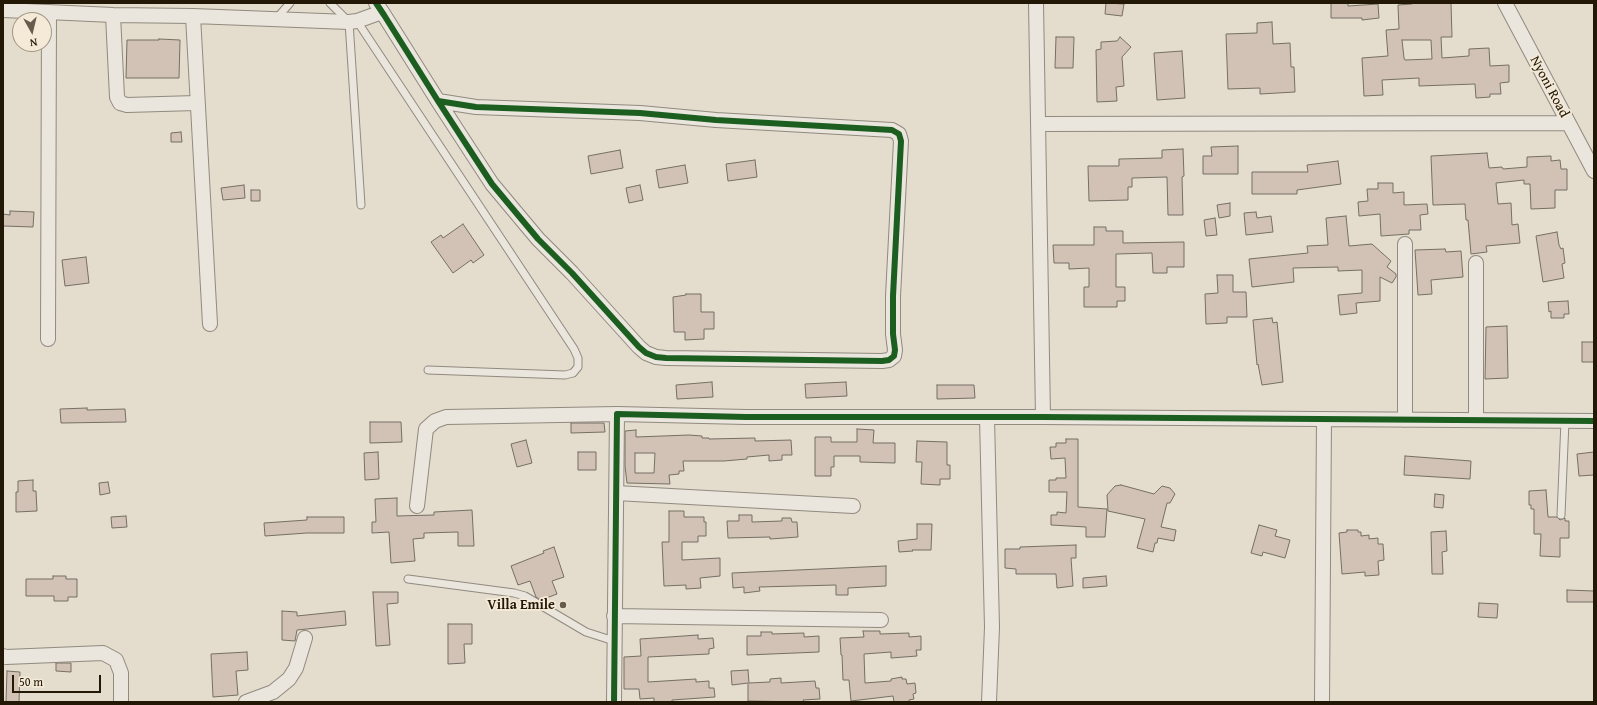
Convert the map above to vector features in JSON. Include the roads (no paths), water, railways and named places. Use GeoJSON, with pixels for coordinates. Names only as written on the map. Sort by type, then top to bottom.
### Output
{"type":"FeatureCollection","features":[{"type":"Feature","properties":{"kind":"street"},"geometry":{"type":"LineString","coordinates":[[1036,3],[1043,417]]}},
{"type":"Feature","properties":{"kind":"street","name":"Nyoni Road"},"geometry":{"type":"LineString","coordinates":[[1505,3],[1594,171]]}},
{"type":"Feature","properties":{"kind":"street"},"geometry":{"type":"LineString","coordinates":[[52,12],[353,22],[379,7],[438,101],[477,162],[497,190],[538,240],[572,273],[646,353],[656,357],[666,358],[882,361],[889,360],[894,356],[893,296],[902,141],[899,134],[892,130],[716,120],[640,113],[476,107],[438,101]]}},
{"type":"Feature","properties":{"kind":"street"},"geometry":{"type":"LineString","coordinates":[[3,10],[49,12]]}},
{"type":"Feature","properties":{"kind":"street"},"geometry":{"type":"LineString","coordinates":[[113,15],[117,97],[120,103],[127,105],[196,103]]}},
{"type":"Feature","properties":{"kind":"street"},"geometry":{"type":"LineString","coordinates":[[192,16],[210,324]]}},
{"type":"Feature","properties":{"kind":"street"},"geometry":{"type":"LineString","coordinates":[[48,339],[49,52]]}},
{"type":"Feature","properties":{"kind":"street"},"geometry":{"type":"LineString","coordinates":[[1038,124],[1568,123]]}},
{"type":"Feature","properties":{"kind":"street"},"geometry":{"type":"LineString","coordinates":[[1404,244],[1405,420]]}},
{"type":"Feature","properties":{"kind":"street"},"geometry":{"type":"LineString","coordinates":[[1476,263],[1476,420]]}},
{"type":"Feature","properties":{"kind":"street"},"geometry":{"type":"LineString","coordinates":[[614,702],[617,414]]}},
{"type":"Feature","properties":{"kind":"street"},"geometry":{"type":"LineString","coordinates":[[417,506],[426,429],[434,421],[446,417],[617,414],[746,417],[1043,417],[1594,421]]}},
{"type":"Feature","properties":{"kind":"street"},"geometry":{"type":"LineString","coordinates":[[987,418],[992,627],[989,702]]}},
{"type":"Feature","properties":{"kind":"street"},"geometry":{"type":"LineString","coordinates":[[1322,702],[1324,419]]}},
{"type":"Feature","properties":{"kind":"street"},"geometry":{"type":"LineString","coordinates":[[616,493],[853,506]]}},
{"type":"Feature","properties":{"kind":"street"},"geometry":{"type":"LineString","coordinates":[[614,616],[881,620]]}},
{"type":"Feature","properties":{"kind":"street"},"geometry":{"type":"LineString","coordinates":[[246,702],[273,692],[289,679],[296,668],[305,638]]}},
{"type":"Feature","properties":{"kind":"street"},"geometry":{"type":"LineString","coordinates":[[3,656],[102,653],[116,660],[121,674],[121,702]]}},
{"type":"Feature","properties":{"kind":"lane"},"geometry":{"type":"LineString","coordinates":[[276,19],[290,3]]}},
{"type":"Feature","properties":{"kind":"lane"},"geometry":{"type":"LineString","coordinates":[[330,3],[353,22],[574,349],[578,358],[578,367],[573,373],[565,375],[428,370]]}},
{"type":"Feature","properties":{"kind":"lane"},"geometry":{"type":"LineString","coordinates":[[353,22],[361,205]]}},
{"type":"Feature","properties":{"kind":"lane"},"geometry":{"type":"LineString","coordinates":[[1561,515],[1565,421]]}},
{"type":"Feature","properties":{"kind":"lane"},"geometry":{"type":"LineString","coordinates":[[408,579],[514,593],[525,596],[586,632],[614,641]]}},
{"type":"Feature","properties":{"kind":"place","name":"Villa Emile"},"geometry":{"type":"Point","coordinates":[563,605]}}]}
